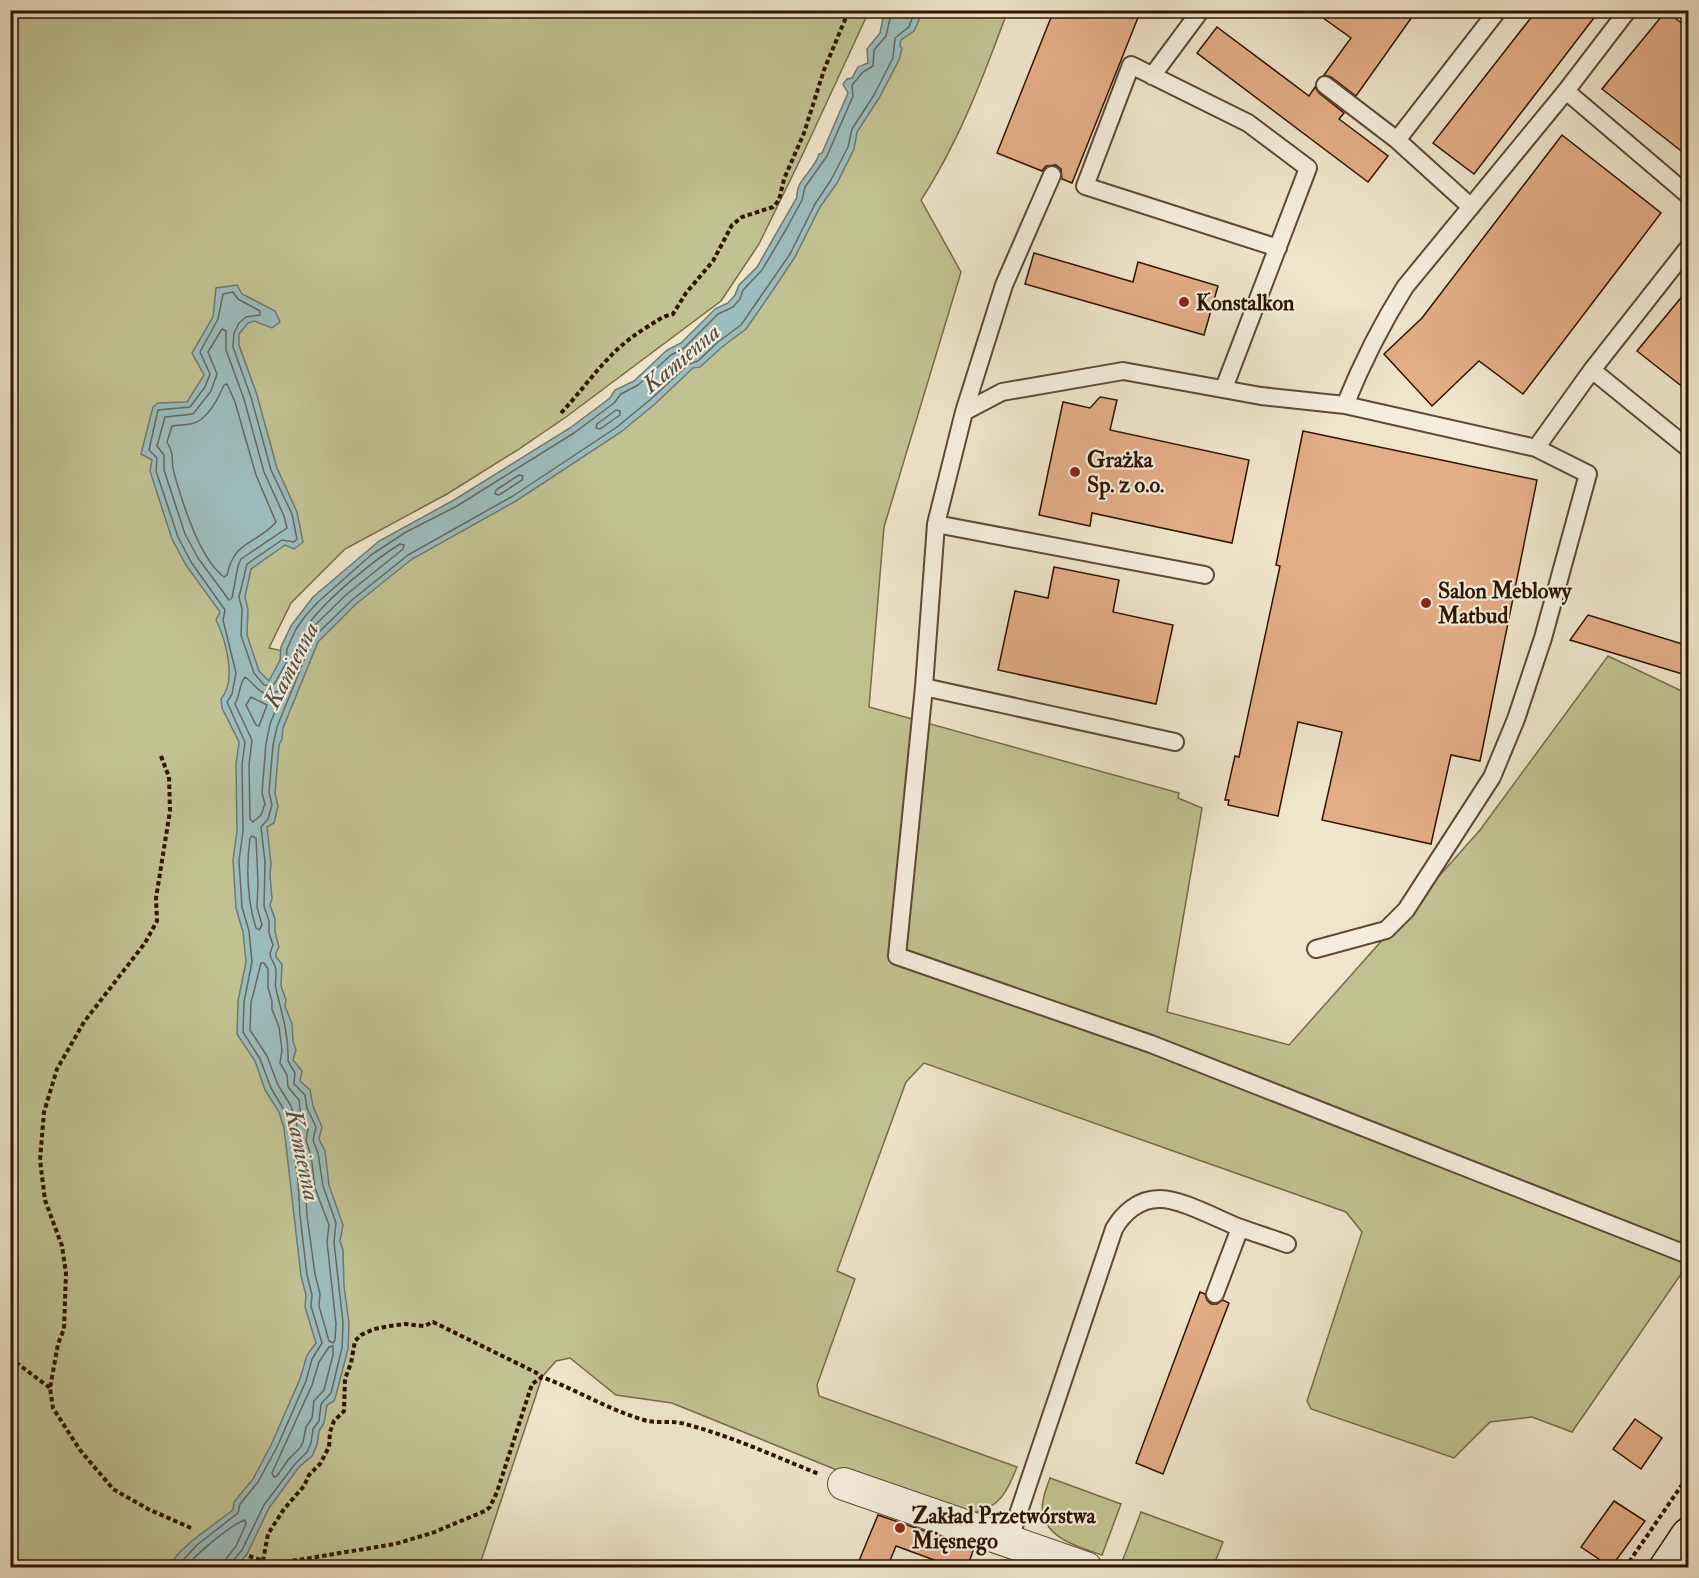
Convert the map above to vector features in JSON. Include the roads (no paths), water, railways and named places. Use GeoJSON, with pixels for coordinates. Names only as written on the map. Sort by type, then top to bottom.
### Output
{"type":"FeatureCollection","features":[{"type":"Feature","properties":{"kind":"street"},"geometry":{"type":"LineString","coordinates":[[844,1484],[1086,1568]]}},
{"type":"Feature","properties":{"kind":"lane"},"geometry":{"type":"LineString","coordinates":[[1152,76],[1201,10]]}},
{"type":"Feature","properties":{"kind":"lane"},"geometry":{"type":"LineString","coordinates":[[1397,140],[1498,10]]}},
{"type":"Feature","properties":{"kind":"lane"},"geometry":{"type":"LineString","coordinates":[[1345,405],[1362,361],[1405,287],[1566,91],[1628,10]]}},
{"type":"Feature","properties":{"kind":"lane"},"geometry":{"type":"LineString","coordinates":[[1224,388],[1278,248],[1308,168],[1248,123],[1131,65],[1085,186],[1278,248]]}},
{"type":"Feature","properties":{"kind":"lane"},"geometry":{"type":"LineString","coordinates":[[1325,85],[1397,140],[1471,207]]}},
{"type":"Feature","properties":{"kind":"lane"},"geometry":{"type":"LineString","coordinates":[[1566,91],[1689,195]]}},
{"type":"Feature","properties":{"kind":"lane"},"geometry":{"type":"LineString","coordinates":[[1052,175],[1004,285],[964,412],[936,524],[924,687],[897,956],[1151,1044],[1689,1255]]}},
{"type":"Feature","properties":{"kind":"lane"},"geometry":{"type":"LineString","coordinates":[[1536,448],[1592,370],[1689,248]]}},
{"type":"Feature","properties":{"kind":"lane"},"geometry":{"type":"LineString","coordinates":[[1592,370],[1689,448]]}},
{"type":"Feature","properties":{"kind":"lane"},"geometry":{"type":"LineString","coordinates":[[964,412],[1002,392],[1123,371],[1261,396],[1345,405],[1536,448],[1588,474],[1543,638],[1516,719],[1492,777],[1406,910],[1386,930],[1316,949]]}},
{"type":"Feature","properties":{"kind":"lane"},"geometry":{"type":"LineString","coordinates":[[936,524],[1205,574]]}},
{"type":"Feature","properties":{"kind":"lane"},"geometry":{"type":"LineString","coordinates":[[924,687],[1175,742]]}},
{"type":"Feature","properties":{"kind":"lane"},"geometry":{"type":"LineString","coordinates":[[1009,1541],[1114,1229],[1121,1216],[1142,1202],[1158,1199],[1173,1201],[1287,1244]]}},
{"type":"Feature","properties":{"kind":"lane"},"geometry":{"type":"LineString","coordinates":[[1215,1294],[1240,1228]]}},
{"type":"Feature","properties":{"kind":"water","name":"Kamienna"},"geometry":{"type":"Polygon","coordinates":[[[888,10],[923,11],[914,31],[901,40],[899,60],[879,98],[857,132],[854,149],[837,183],[820,207],[795,257],[746,329],[700,367],[693,368],[621,432],[516,501],[412,559],[356,604],[318,642],[283,728],[279,745],[275,793],[278,806],[274,823],[267,827],[271,863],[272,899],[270,905],[275,919],[275,932],[279,947],[276,957],[282,964],[281,986],[292,1024],[296,1050],[293,1060],[302,1071],[300,1081],[310,1090],[313,1106],[322,1127],[319,1139],[325,1151],[329,1185],[343,1225],[340,1241],[343,1250],[344,1286],[349,1323],[348,1349],[334,1401],[327,1405],[324,1423],[319,1431],[317,1445],[312,1456],[299,1467],[269,1508],[247,1554],[236,1567],[168,1567],[193,1540],[233,1510],[234,1502],[253,1479],[271,1445],[300,1379],[307,1355],[316,1343],[305,1307],[306,1295],[301,1276],[284,1128],[279,1112],[265,1090],[255,1061],[237,1034],[238,1001],[246,962],[243,932],[236,908],[233,860],[237,831],[236,764],[239,742],[222,708],[221,699],[226,691],[229,671],[226,649],[216,620],[220,612],[186,565],[172,539],[150,471],[152,460],[141,454],[153,407],[158,403],[187,402],[204,375],[192,353],[213,317],[216,288],[237,285],[242,294],[275,311],[280,322],[272,328],[254,321],[248,323],[239,334],[239,345],[257,395],[277,468],[297,512],[303,542],[294,549],[285,545],[251,569],[245,597],[248,609],[247,635],[259,671],[269,681],[280,660],[281,647],[291,626],[313,597],[379,541],[454,500],[570,428],[610,398],[615,390],[634,381],[667,350],[681,343],[715,309],[728,303],[735,295],[739,285],[757,267],[797,197],[799,186],[819,154],[822,153],[848,93],[843,84],[847,79],[852,78],[858,67],[868,63],[867,49],[880,33],[883,18],[888,10]]]}},
{"type":"Feature","properties":{"kind":"place","name":"Konstalkon"},"geometry":{"type":"Point","coordinates":[1184,302]}},
{"type":"Feature","properties":{"kind":"place","name":"Grażka Sp. z o.o."},"geometry":{"type":"Point","coordinates":[1075,472]}},
{"type":"Feature","properties":{"kind":"place","name":"Salon Meblowy Matbud"},"geometry":{"type":"Point","coordinates":[1426,603]}},
{"type":"Feature","properties":{"kind":"place","name":"Zakład Przetwórstwa Mięsnego"},"geometry":{"type":"Point","coordinates":[900,1528]}}]}
